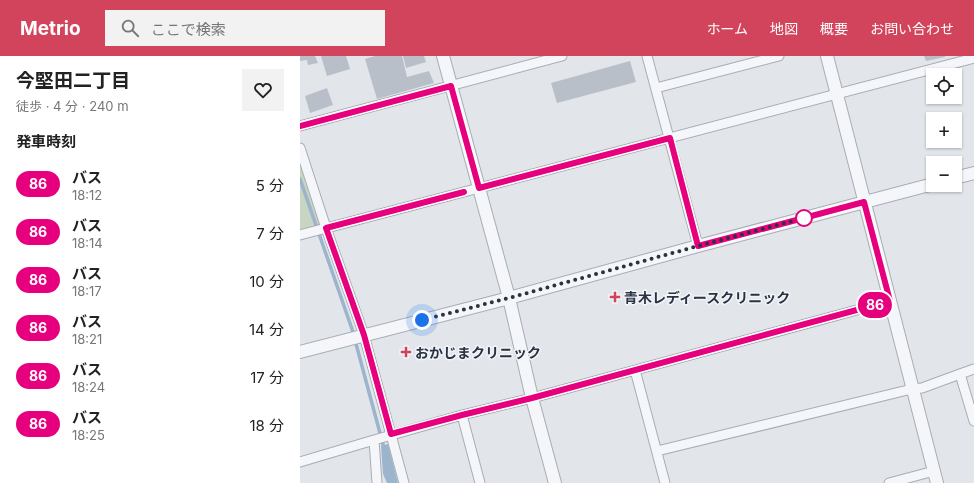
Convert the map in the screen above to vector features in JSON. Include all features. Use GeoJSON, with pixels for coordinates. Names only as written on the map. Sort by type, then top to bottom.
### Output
{"type":"FeatureCollection","features":[{"type":"Feature","properties":{"kind":"street"},"geometry":{"type":"LineString","coordinates":[[443,56],[509,298],[532,398],[555,483]]}},
{"type":"Feature","properties":{"kind":"street"},"geometry":{"type":"LineString","coordinates":[[300,126],[562,56]]}},
{"type":"Feature","properties":{"kind":"street"},"geometry":{"type":"LineString","coordinates":[[648,56],[698,246]]}},
{"type":"Feature","properties":{"kind":"street"},"geometry":{"type":"LineString","coordinates":[[656,88],[779,56]]}},
{"type":"Feature","properties":{"kind":"street"},"geometry":{"type":"LineString","coordinates":[[827,56],[935,477],[889,483]]}},
{"type":"Feature","properties":{"kind":"street"},"geometry":{"type":"LineString","coordinates":[[300,235],[974,58]]}},
{"type":"Feature","properties":{"kind":"street"},"geometry":{"type":"LineString","coordinates":[[300,148],[326,228],[364,335],[404,483]]}},
{"type":"Feature","properties":{"kind":"street"},"geometry":{"type":"LineString","coordinates":[[962,176],[974,173]]}},
{"type":"Feature","properties":{"kind":"street"},"geometry":{"type":"LineString","coordinates":[[300,352],[509,298],[926,186]]}},
{"type":"Feature","properties":{"kind":"street"},"geometry":{"type":"LineString","coordinates":[[300,462],[391,434],[532,398],[890,301]]}},
{"type":"Feature","properties":{"kind":"street"},"geometry":{"type":"LineString","coordinates":[[657,452],[912,389],[922,388],[974,369]]}},
{"type":"Feature","properties":{"kind":"street"},"geometry":{"type":"LineString","coordinates":[[635,370],[666,483]]}},
{"type":"Feature","properties":{"kind":"street"},"geometry":{"type":"LineString","coordinates":[[960,374],[974,421]]}},
{"type":"Feature","properties":{"kind":"street"},"geometry":{"type":"LineString","coordinates":[[462,415],[480,483]]}},
{"type":"Feature","properties":{"kind":"street"},"geometry":{"type":"LineString","coordinates":[[374,440],[377,483]]}},
{"type":"Feature","properties":{"kind":"green space"},"geometry":{"type":"Polygon","coordinates":[[[300,160],[321,225],[300,231],[300,160]]]}},
{"type":"Feature","properties":{"kind":"water"},"geometry":{"type":"Polygon","coordinates":[[[388,444],[398,483],[387,483],[383,474],[381,446],[388,444]]]}},
{"type":"Feature","properties":{"kind":"building"},"geometry":{"type":"Polygon","coordinates":[[[300,56],[315,56],[318,63],[308,65],[307,60],[300,61],[300,56]]]}},
{"type":"Feature","properties":{"kind":"building"},"geometry":{"type":"Polygon","coordinates":[[[321,56],[346,56],[350,69],[327,76],[321,56]]]}},
{"type":"Feature","properties":{"kind":"building"},"geometry":{"type":"Polygon","coordinates":[[[375,56],[402,56],[407,77],[429,71],[434,83],[377,99],[365,59],[375,56]]]}},
{"type":"Feature","properties":{"kind":"building"},"geometry":{"type":"Polygon","coordinates":[[[403,56],[424,56],[426,62],[406,68],[403,56]]]}},
{"type":"Feature","properties":{"kind":"building"},"geometry":{"type":"Polygon","coordinates":[[[924,56],[945,56],[945,57],[926,61],[924,56]]]}},
{"type":"Feature","properties":{"kind":"building"},"geometry":{"type":"Polygon","coordinates":[[[630,61],[636,82],[557,103],[551,83],[630,61]]]}},
{"type":"Feature","properties":{"kind":"building"},"geometry":{"type":"Polygon","coordinates":[[[327,88],[333,105],[310,113],[305,96],[327,88]]]}},
{"type":"Feature","properties":{"kind":"waterway"},"geometry":{"type":"LineString","coordinates":[[300,179],[352,329],[384,448]]}},
{"type":"Feature","properties":{"kind":"bus line","name":"86"},"geometry":{"type":"LineString","coordinates":[[300,126],[451,86],[479,188],[670,138],[698,246],[864,202],[890,301],[532,398],[391,434],[364,335],[326,228],[464,192]]}},
{"type":"Feature","properties":{"kind":"place","name":"青木レディースクリニック"},"geometry":{"type":"Point","coordinates":[615,297]}},
{"type":"Feature","properties":{"kind":"place","name":"おかじまクリニック"},"geometry":{"type":"Point","coordinates":[406,352]}},
{"type":"Feature","properties":{"kind":"route"},"geometry":{"type":"LineString","coordinates":[[422,320],[804,218]]}}]}
